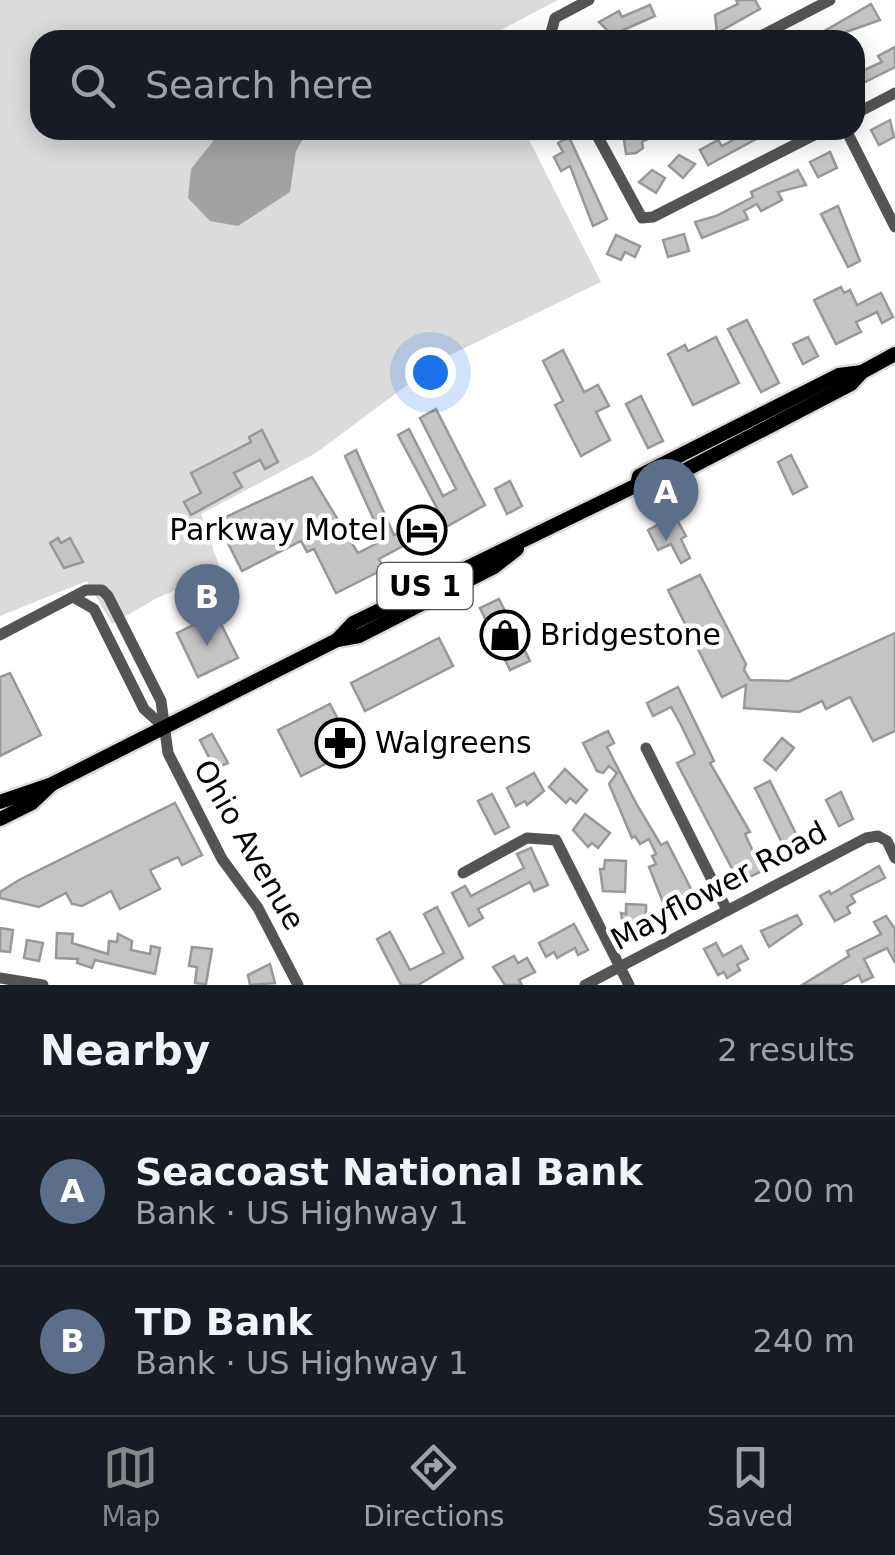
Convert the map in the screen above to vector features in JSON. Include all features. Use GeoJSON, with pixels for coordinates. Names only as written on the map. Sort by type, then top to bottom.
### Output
{"type":"FeatureCollection","features":[{"type":"Feature","properties":{"kind":"main road","name":"US 1"},"geometry":{"type":"LineString","coordinates":[[0,802],[26,789],[52,784],[336,640],[359,636],[479,575],[521,545],[637,485],[639,476],[838,375],[862,372],[895,354]]}},
{"type":"Feature","properties":{"kind":"main road","name":"US 1"},"geometry":{"type":"LineString","coordinates":[[0,819],[32,803],[52,784]]}},
{"type":"Feature","properties":{"kind":"street"},"geometry":{"type":"LineString","coordinates":[[551,30],[555,18],[589,0]]}},
{"type":"Feature","properties":{"kind":"street"},"geometry":{"type":"LineString","coordinates":[[772,30],[830,0]]}},
{"type":"Feature","properties":{"kind":"street"},"geometry":{"type":"LineString","coordinates":[[865,109],[895,93]]}},
{"type":"Feature","properties":{"kind":"street"},"geometry":{"type":"LineString","coordinates":[[599,140],[642,218],[652,217],[804,140]]}},
{"type":"Feature","properties":{"kind":"street"},"geometry":{"type":"LineString","coordinates":[[851,140],[895,227]]}},
{"type":"Feature","properties":{"kind":"street","name":"Ohio Avenue"},"geometry":{"type":"LineString","coordinates":[[74,597],[94,588],[108,596],[161,701],[168,752],[212,842],[258,908],[298,985]]}},
{"type":"Feature","properties":{"kind":"street"},"geometry":{"type":"LineString","coordinates":[[0,635],[74,597]]}},
{"type":"Feature","properties":{"kind":"street","name":"Ohio Avenue"},"geometry":{"type":"LineString","coordinates":[[74,597],[94,609],[144,709],[164,728]]}},
{"type":"Feature","properties":{"kind":"street"},"geometry":{"type":"LineString","coordinates":[[646,748],[727,910]]}},
{"type":"Feature","properties":{"kind":"street"},"geometry":{"type":"LineString","coordinates":[[463,873],[527,838],[547,836],[556,840],[629,985]]}},
{"type":"Feature","properties":{"kind":"street","name":"Mayflower Road"},"geometry":{"type":"LineString","coordinates":[[585,985],[866,838],[878,836],[887,842],[895,858]]}},
{"type":"Feature","properties":{"kind":"street"},"geometry":{"type":"LineString","coordinates":[[0,978],[43,985]]}},
{"type":"Feature","properties":{"kind":"shaded area"},"geometry":{"type":"Polygon","coordinates":[[[0,0],[558,0],[501,30],[30,30],[30,140],[529,140],[601,282],[442,359],[316,453],[201,514],[221,571],[157,598],[112,624],[87,581],[0,616],[0,0]]]}},
{"type":"Feature","properties":{"kind":"shaded area"},"geometry":{"type":"Polygon","coordinates":[[[214,140],[302,140],[296,151],[290,192],[238,226],[210,221],[188,198],[191,169],[214,140]]]}},
{"type":"Feature","properties":{"kind":"building"},"geometry":{"type":"Polygon","coordinates":[[[736,0],[755,0],[760,9],[717,30],[715,15],[738,4],[736,0]]]}},
{"type":"Feature","properties":{"kind":"building"},"geometry":{"type":"Polygon","coordinates":[[[871,4],[880,20],[852,30],[826,30],[871,4]]]}},
{"type":"Feature","properties":{"kind":"building"},"geometry":{"type":"Polygon","coordinates":[[[650,5],[655,16],[623,30],[607,30],[599,22],[619,11],[622,17],[650,5]]]}},
{"type":"Feature","properties":{"kind":"building"},"geometry":{"type":"Polygon","coordinates":[[[895,47],[895,67],[865,82],[865,70],[882,62],[878,56],[895,47]]]}},
{"type":"Feature","properties":{"kind":"building"},"geometry":{"type":"Polygon","coordinates":[[[890,120],[894,137],[879,145],[871,130],[890,120]]]}},
{"type":"Feature","properties":{"kind":"building"},"geometry":{"type":"Polygon","coordinates":[[[570,140],[607,219],[593,226],[570,166],[561,171],[554,157],[563,152],[558,143],[570,140]]]}},
{"type":"Feature","properties":{"kind":"building"},"geometry":{"type":"Polygon","coordinates":[[[624,140],[646,140],[636,153],[626,154],[624,140]]]}},
{"type":"Feature","properties":{"kind":"building"},"geometry":{"type":"Polygon","coordinates":[[[718,140],[722,146],[733,140],[754,140],[708,165],[700,150],[718,140]]]}},
{"type":"Feature","properties":{"kind":"building"},"geometry":{"type":"Polygon","coordinates":[[[830,152],[837,168],[818,177],[810,162],[830,152]]]}},
{"type":"Feature","properties":{"kind":"building"},"geometry":{"type":"Polygon","coordinates":[[[679,155],[695,164],[683,178],[669,166],[679,155]]]}},
{"type":"Feature","properties":{"kind":"building"},"geometry":{"type":"Polygon","coordinates":[[[652,170],[665,178],[656,193],[639,182],[652,170]]]}},
{"type":"Feature","properties":{"kind":"building"},"geometry":{"type":"Polygon","coordinates":[[[798,170],[806,185],[778,192],[782,200],[761,211],[757,204],[744,211],[748,219],[702,238],[695,222],[716,216],[753,197],[751,192],[798,170]]]}},
{"type":"Feature","properties":{"kind":"building"},"geometry":{"type":"Polygon","coordinates":[[[838,206],[860,261],[848,267],[821,214],[838,206]]]}},
{"type":"Feature","properties":{"kind":"building"},"geometry":{"type":"Polygon","coordinates":[[[684,234],[689,251],[668,257],[663,240],[684,234]]]}},
{"type":"Feature","properties":{"kind":"building"},"geometry":{"type":"Polygon","coordinates":[[[616,235],[640,246],[635,257],[625,252],[621,260],[607,254],[616,235]]]}},
{"type":"Feature","properties":{"kind":"building"},"geometry":{"type":"Polygon","coordinates":[[[841,287],[844,293],[850,290],[857,305],[881,293],[893,317],[882,323],[877,312],[856,322],[861,332],[836,344],[814,300],[841,287]]]}},
{"type":"Feature","properties":{"kind":"building"},"geometry":{"type":"Polygon","coordinates":[[[747,320],[779,383],[761,392],[728,329],[747,320]]]}},
{"type":"Feature","properties":{"kind":"building"},"geometry":{"type":"Polygon","coordinates":[[[716,337],[739,383],[693,405],[668,354],[685,345],[688,351],[716,337]]]}},
{"type":"Feature","properties":{"kind":"building"},"geometry":{"type":"Polygon","coordinates":[[[808,337],[818,356],[803,364],[793,344],[808,337]]]}},
{"type":"Feature","properties":{"kind":"building"},"geometry":{"type":"Polygon","coordinates":[[[563,350],[584,392],[598,385],[609,406],[596,412],[610,440],[581,456],[555,405],[563,401],[543,361],[563,350]]]}},
{"type":"Feature","properties":{"kind":"building"},"geometry":{"type":"Polygon","coordinates":[[[641,396],[663,441],[648,448],[626,404],[641,396]]]}},
{"type":"Feature","properties":{"kind":"building"},"geometry":{"type":"Polygon","coordinates":[[[436,409],[485,505],[416,544],[414,540],[379,559],[384,569],[336,593],[314,549],[307,552],[301,541],[242,571],[217,521],[312,477],[358,553],[383,540],[345,456],[356,450],[394,535],[439,512],[398,435],[409,429],[443,496],[456,489],[420,418],[436,409]]]}},
{"type":"Feature","properties":{"kind":"building"},"geometry":{"type":"Polygon","coordinates":[[[262,430],[278,462],[265,469],[260,460],[234,473],[242,487],[191,515],[184,502],[201,493],[191,473],[251,442],[249,437],[262,430]]]}},
{"type":"Feature","properties":{"kind":"building"},"geometry":{"type":"Polygon","coordinates":[[[791,455],[807,487],[793,494],[778,462],[791,455]]]}},
{"type":"Feature","properties":{"kind":"building"},"geometry":{"type":"Polygon","coordinates":[[[510,481],[522,506],[507,514],[495,489],[510,481]]]}},
{"type":"Feature","properties":{"kind":"building"},"geometry":{"type":"Polygon","coordinates":[[[675,516],[686,536],[681,539],[690,558],[681,563],[671,544],[658,550],[648,530],[675,516]]]}},
{"type":"Feature","properties":{"kind":"building"},"geometry":{"type":"Polygon","coordinates":[[[58,538],[61,543],[70,538],[83,562],[64,568],[50,543],[58,538]]]}},
{"type":"Feature","properties":{"kind":"building"},"geometry":{"type":"Polygon","coordinates":[[[700,575],[746,664],[744,670],[750,680],[789,681],[895,633],[895,731],[873,741],[850,697],[826,709],[822,701],[799,712],[744,708],[746,685],[722,697],[668,590],[700,575]]]}},
{"type":"Feature","properties":{"kind":"building","name":"Bridgestone"},"geometry":{"type":"Polygon","coordinates":[[[499,599],[530,661],[510,670],[480,608],[499,599]]]}},
{"type":"Feature","properties":{"kind":"building"},"geometry":{"type":"Polygon","coordinates":[[[216,614],[238,658],[198,677],[177,633],[216,614]]]}},
{"type":"Feature","properties":{"kind":"building"},"geometry":{"type":"Polygon","coordinates":[[[439,638],[453,666],[365,711],[351,683],[439,638]]]}},
{"type":"Feature","properties":{"kind":"building"},"geometry":{"type":"Polygon","coordinates":[[[10,673],[41,735],[0,756],[0,677],[10,673]]]}},
{"type":"Feature","properties":{"kind":"building"},"geometry":{"type":"Polygon","coordinates":[[[678,687],[714,761],[710,763],[750,832],[745,834],[762,871],[739,882],[677,763],[695,754],[681,725],[671,707],[653,716],[647,703],[678,687]]]}},
{"type":"Feature","properties":{"kind":"building","name":"Walgreens"},"geometry":{"type":"Polygon","coordinates":[[[330,704],[354,750],[301,776],[278,730],[330,704]]]}},
{"type":"Feature","properties":{"kind":"building"},"geometry":{"type":"Polygon","coordinates":[[[608,731],[614,743],[607,747],[637,805],[661,845],[667,842],[692,891],[675,900],[680,910],[668,915],[649,867],[656,864],[652,856],[656,854],[649,839],[640,844],[635,836],[632,838],[609,784],[617,773],[609,766],[603,773],[597,771],[583,743],[608,731]]]}},
{"type":"Feature","properties":{"kind":"building"},"geometry":{"type":"Polygon","coordinates":[[[212,734],[228,763],[215,769],[200,740],[212,734]]]}},
{"type":"Feature","properties":{"kind":"building"},"geometry":{"type":"Polygon","coordinates":[[[782,738],[794,748],[776,770],[764,760],[782,738]]]}},
{"type":"Feature","properties":{"kind":"building"},"geometry":{"type":"Polygon","coordinates":[[[565,769],[587,790],[576,803],[570,798],[566,803],[549,787],[565,769]]]}},
{"type":"Feature","properties":{"kind":"building"},"geometry":{"type":"Polygon","coordinates":[[[534,773],[544,791],[527,805],[525,801],[516,806],[507,788],[534,773]]]}},
{"type":"Feature","properties":{"kind":"building"},"geometry":{"type":"Polygon","coordinates":[[[770,781],[802,846],[787,853],[755,788],[770,781]]]}},
{"type":"Feature","properties":{"kind":"building"},"geometry":{"type":"Polygon","coordinates":[[[841,792],[853,819],[839,826],[826,800],[841,792]]]}},
{"type":"Feature","properties":{"kind":"building"},"geometry":{"type":"Polygon","coordinates":[[[492,794],[509,827],[495,834],[478,801],[492,794]]]}},
{"type":"Feature","properties":{"kind":"building"},"geometry":{"type":"Polygon","coordinates":[[[175,803],[202,855],[182,865],[178,857],[150,870],[160,889],[120,909],[111,891],[82,906],[72,904],[66,893],[39,907],[0,898],[0,892],[19,880],[175,803]]]}},
{"type":"Feature","properties":{"kind":"building"},"geometry":{"type":"Polygon","coordinates":[[[585,814],[610,833],[598,848],[592,843],[588,847],[573,830],[585,814]]]}},
{"type":"Feature","properties":{"kind":"building"},"geometry":{"type":"Polygon","coordinates":[[[531,848],[548,885],[534,891],[530,882],[478,909],[483,918],[469,926],[452,893],[465,886],[471,896],[524,868],[517,854],[531,848]]]}},
{"type":"Feature","properties":{"kind":"building"},"geometry":{"type":"Polygon","coordinates":[[[605,860],[626,861],[625,892],[603,891],[600,869],[604,869],[605,860]]]}},
{"type":"Feature","properties":{"kind":"building"},"geometry":{"type":"Polygon","coordinates":[[[879,866],[885,878],[851,895],[855,902],[847,907],[850,913],[835,921],[820,896],[829,891],[831,894],[879,866]]]}},
{"type":"Feature","properties":{"kind":"building"},"geometry":{"type":"Polygon","coordinates":[[[626,904],[646,905],[646,936],[625,935],[621,913],[626,914],[626,904]]]}},
{"type":"Feature","properties":{"kind":"building"},"geometry":{"type":"Polygon","coordinates":[[[437,907],[463,958],[418,985],[401,985],[377,939],[390,932],[410,970],[444,953],[424,914],[437,907]]]}},
{"type":"Feature","properties":{"kind":"building"},"geometry":{"type":"Polygon","coordinates":[[[797,915],[802,924],[769,947],[761,931],[797,915]]]}},
{"type":"Feature","properties":{"kind":"building"},"geometry":{"type":"Polygon","coordinates":[[[886,916],[895,929],[895,963],[887,948],[864,959],[873,977],[862,982],[859,975],[840,985],[802,985],[849,956],[847,951],[881,934],[874,922],[886,916]]]}},
{"type":"Feature","properties":{"kind":"building"},"geometry":{"type":"Polygon","coordinates":[[[574,924],[588,950],[578,955],[575,948],[557,958],[554,952],[546,957],[539,943],[574,924]]]}},
{"type":"Feature","properties":{"kind":"building"},"geometry":{"type":"Polygon","coordinates":[[[0,928],[13,930],[10,952],[0,951],[0,928]]]}},
{"type":"Feature","properties":{"kind":"building"},"geometry":{"type":"Polygon","coordinates":[[[57,933],[73,934],[72,943],[108,954],[109,941],[117,942],[118,934],[132,941],[131,950],[150,954],[151,946],[160,948],[155,974],[95,960],[92,968],[77,963],[78,959],[56,958],[57,933]]]}},
{"type":"Feature","properties":{"kind":"building"},"geometry":{"type":"Polygon","coordinates":[[[27,940],[43,943],[39,961],[24,958],[27,940]]]}},
{"type":"Feature","properties":{"kind":"building"},"geometry":{"type":"Polygon","coordinates":[[[716,943],[723,956],[741,946],[748,959],[727,978],[724,972],[718,975],[704,949],[716,943]]]}},
{"type":"Feature","properties":{"kind":"building"},"geometry":{"type":"Polygon","coordinates":[[[192,947],[212,949],[206,984],[195,983],[197,967],[189,966],[192,947]]]}},
{"type":"Feature","properties":{"kind":"building"},"geometry":{"type":"Polygon","coordinates":[[[514,956],[518,963],[527,958],[535,972],[519,980],[522,985],[505,985],[493,967],[514,956]]]}},
{"type":"Feature","properties":{"kind":"building"},"geometry":{"type":"Polygon","coordinates":[[[270,964],[275,983],[250,985],[248,975],[270,964]]]}},
{"type":"Feature","properties":{"kind":"place","name":"Parkway Motel"},"geometry":{"type":"Point","coordinates":[422,530]}},
{"type":"Feature","properties":{"kind":"place","name":"Seacoast National Bank"},"geometry":{"type":"Point","coordinates":[666,541]}},
{"type":"Feature","properties":{"kind":"place","name":"Bridgestone"},"geometry":{"type":"Point","coordinates":[505,635]}},
{"type":"Feature","properties":{"kind":"place","name":"TD Bank"},"geometry":{"type":"Point","coordinates":[207,646]}},
{"type":"Feature","properties":{"kind":"place","name":"Walgreens"},"geometry":{"type":"Point","coordinates":[340,743]}}]}
